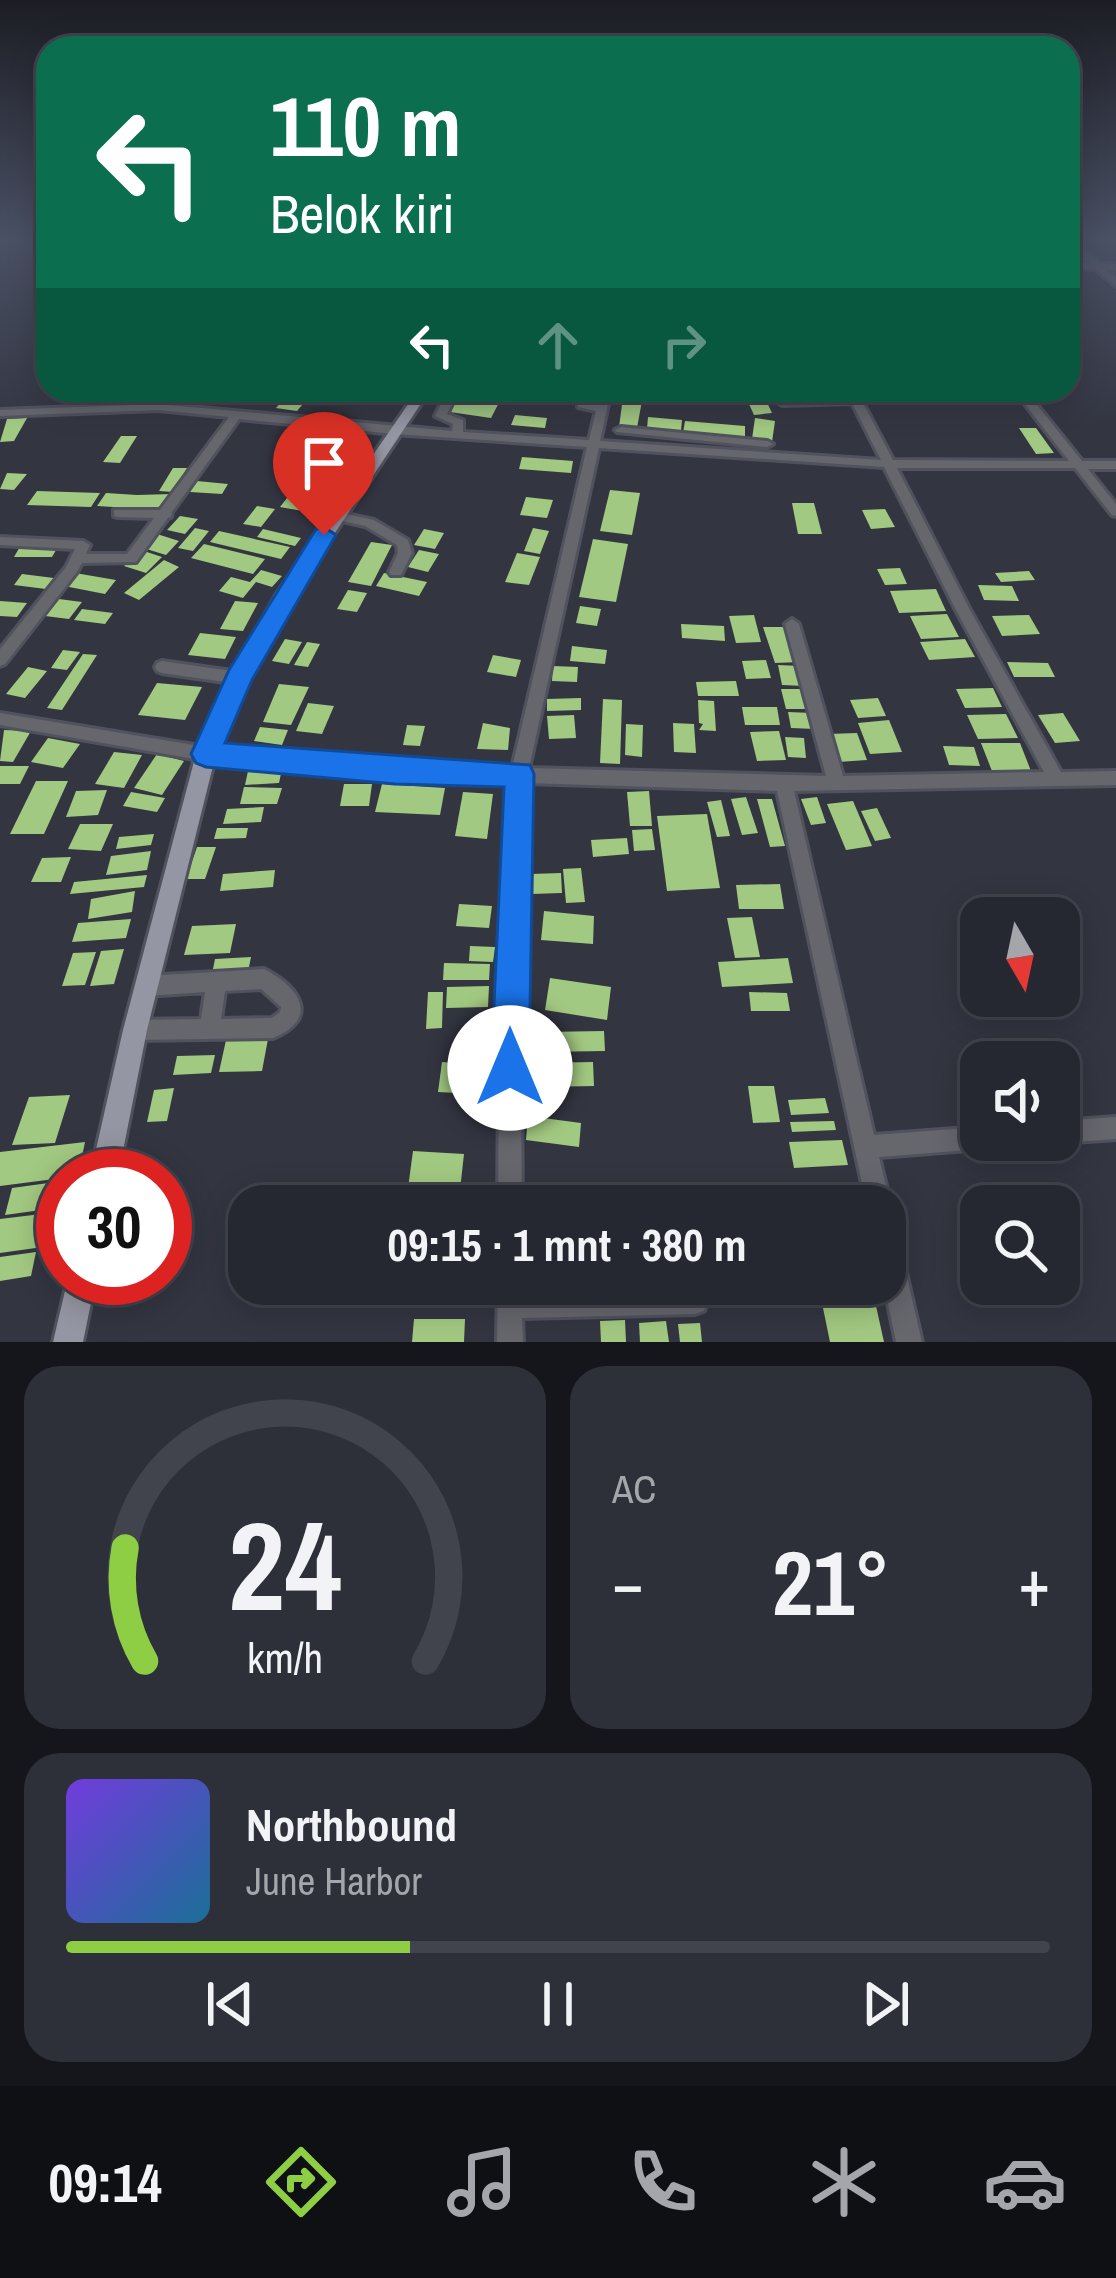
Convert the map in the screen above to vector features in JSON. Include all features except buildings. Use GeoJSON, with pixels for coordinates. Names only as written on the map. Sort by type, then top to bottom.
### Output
{"type":"FeatureCollection","features":[{"type":"Feature","properties":{"kind":"main road"},"geometry":{"type":"LineString","coordinates":[[110,1149],[135,1030],[206,754],[239,678],[290,586],[416,402]]}},
{"type":"Feature","properties":{"kind":"main road"},"geometry":{"type":"LineString","coordinates":[[68,1342],[76,1305]]}},
{"type":"Feature","properties":{"kind":"street"},"geometry":{"type":"LineString","coordinates":[[54,410],[58,402]]}},
{"type":"Feature","properties":{"kind":"street"},"geometry":{"type":"LineString","coordinates":[[448,402],[441,416],[459,422],[457,436]]}},
{"type":"Feature","properties":{"kind":"street"},"geometry":{"type":"LineString","coordinates":[[582,402],[602,410]]}},
{"type":"Feature","properties":{"kind":"street"},"geometry":{"type":"LineString","coordinates":[[510,1185],[510,976],[519,774],[604,402]]}},
{"type":"Feature","properties":{"kind":"street"},"geometry":{"type":"LineString","coordinates":[[857,402],[1055,778]]}},
{"type":"Feature","properties":{"kind":"street"},"geometry":{"type":"LineString","coordinates":[[1028,402],[1116,512]]}},
{"type":"Feature","properties":{"kind":"street"},"geometry":{"type":"LineString","coordinates":[[0,413],[138,406],[594,446],[766,444]]}},
{"type":"Feature","properties":{"kind":"street"},"geometry":{"type":"LineString","coordinates":[[78,558],[128,561],[237,413]]}},
{"type":"Feature","properties":{"kind":"street"},"geometry":{"type":"LineString","coordinates":[[621,430],[682,444],[888,464],[1116,465]]}},
{"type":"Feature","properties":{"kind":"street"},"geometry":{"type":"LineString","coordinates":[[118,513],[167,514]]}},
{"type":"Feature","properties":{"kind":"street"},"geometry":{"type":"LineString","coordinates":[[337,516],[369,523],[404,543],[405,553],[396,572]]}},
{"type":"Feature","properties":{"kind":"street"},"geometry":{"type":"LineString","coordinates":[[0,541],[81,543],[78,558],[0,660]]}},
{"type":"Feature","properties":{"kind":"street"},"geometry":{"type":"LineString","coordinates":[[792,623],[836,782]]}},
{"type":"Feature","properties":{"kind":"street"},"geometry":{"type":"LineString","coordinates":[[162,667],[239,678]]}},
{"type":"Feature","properties":{"kind":"street"},"geometry":{"type":"LineString","coordinates":[[0,719],[206,754],[395,771],[784,784],[1116,778]]}},
{"type":"Feature","properties":{"kind":"street"},"geometry":{"type":"LineString","coordinates":[[784,784],[874,1185]]}},
{"type":"Feature","properties":{"kind":"street"},"geometry":{"type":"LineString","coordinates":[[135,1030],[273,1028],[286,1022],[291,1012],[291,1002],[264,979],[146,986]]}},
{"type":"Feature","properties":{"kind":"street"},"geometry":{"type":"LineString","coordinates":[[209,1029],[217,981]]}},
{"type":"Feature","properties":{"kind":"street"},"geometry":{"type":"LineString","coordinates":[[1080,1131],[1116,1128]]}},
{"type":"Feature","properties":{"kind":"street"},"geometry":{"type":"LineString","coordinates":[[866,1147],[960,1140]]}},
{"type":"Feature","properties":{"kind":"street"},"geometry":{"type":"LineString","coordinates":[[510,1305],[510,1342]]}},
{"type":"Feature","properties":{"kind":"street"},"geometry":{"type":"LineString","coordinates":[[901,1305],[909,1342]]}},
{"type":"Feature","properties":{"kind":"route"},"geometry":{"type":"LineString","coordinates":[[324,535],[239,678],[206,754],[395,771],[519,774],[510,1068]]}}]}
